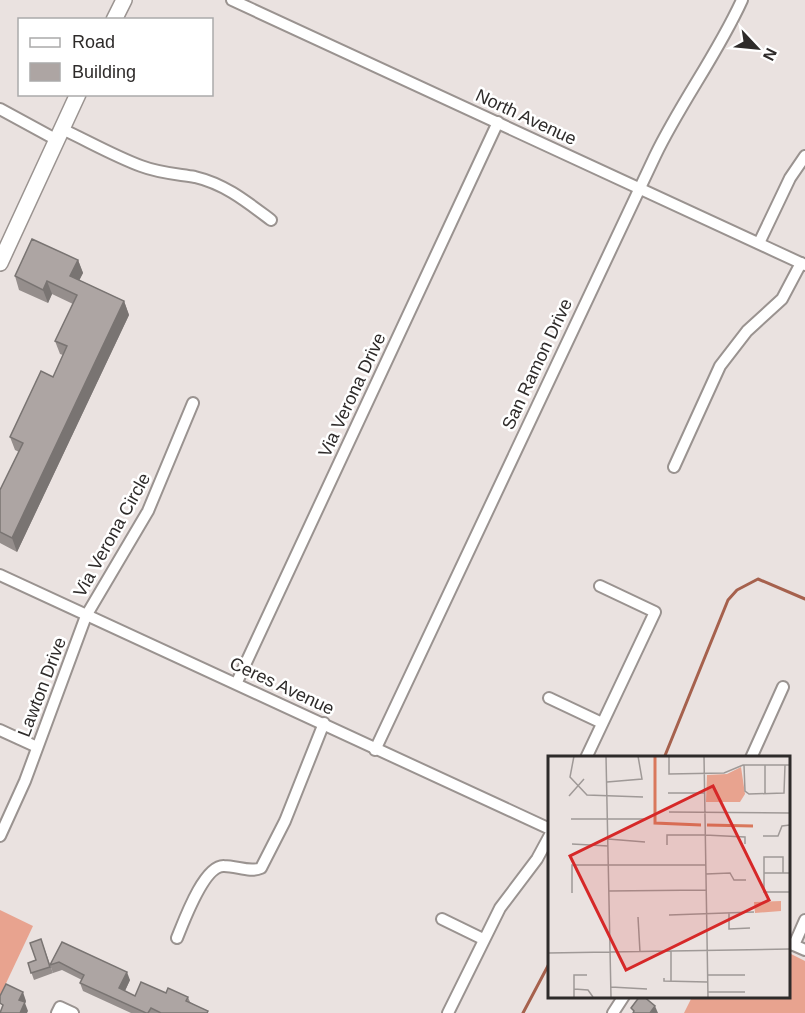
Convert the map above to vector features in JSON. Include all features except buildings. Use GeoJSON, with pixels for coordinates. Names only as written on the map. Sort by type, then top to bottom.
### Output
{"type":"FeatureCollection","features":[{"type":"Feature","properties":{"kind":"main road"},"geometry":{"type":"LineString","coordinates":[[115,18],[124,0]]}},
{"type":"Feature","properties":{"kind":"main road"},"geometry":{"type":"LineString","coordinates":[[0,263],[77,96]]}},
{"type":"Feature","properties":{"kind":"street","name":"North Avenue"},"geometry":{"type":"LineString","coordinates":[[232,0],[803,264]]}},
{"type":"Feature","properties":{"kind":"street","name":"San Ramon Drive"},"geometry":{"type":"LineString","coordinates":[[375,750],[639,188],[666,134],[718,50],[742,0]]}},
{"type":"Feature","properties":{"kind":"street"},"geometry":{"type":"LineString","coordinates":[[0,110],[140,166],[164,174],[195,177],[217,184],[240,195],[271,220]]}},
{"type":"Feature","properties":{"kind":"street","name":"Via Verona Drive"},"geometry":{"type":"LineString","coordinates":[[237,682],[498,122]]}},
{"type":"Feature","properties":{"kind":"street"},"geometry":{"type":"LineString","coordinates":[[759,243],[790,178],[805,156]]}},
{"type":"Feature","properties":{"kind":"street"},"geometry":{"type":"LineString","coordinates":[[674,467],[720,366],[747,331],[783,298],[803,264]]}},
{"type":"Feature","properties":{"kind":"street","name":"Via Verona Circle"},"geometry":{"type":"LineString","coordinates":[[86,616],[148,511],[193,403]]}},
{"type":"Feature","properties":{"kind":"street","name":"Ceres Avenue"},"geometry":{"type":"LineString","coordinates":[[0,575],[86,616],[237,682],[375,750],[548,828]]}},
{"type":"Feature","properties":{"kind":"street"},"geometry":{"type":"LineString","coordinates":[[587,756],[655,612],[600,586]]}},
{"type":"Feature","properties":{"kind":"street","name":"Lawton Drive"},"geometry":{"type":"LineString","coordinates":[[0,836],[25,781],[86,616]]}},
{"type":"Feature","properties":{"kind":"street"},"geometry":{"type":"LineString","coordinates":[[752,756],[783,687]]}},
{"type":"Feature","properties":{"kind":"street"},"geometry":{"type":"LineString","coordinates":[[549,698],[602,723]]}},
{"type":"Feature","properties":{"kind":"street"},"geometry":{"type":"LineString","coordinates":[[177,938],[200,888],[216,868],[221,866],[255,871],[261,868],[285,821],[324,723]]}},
{"type":"Feature","properties":{"kind":"street"},"geometry":{"type":"LineString","coordinates":[[0,730],[37,747]]}},
{"type":"Feature","properties":{"kind":"street"},"geometry":{"type":"LineString","coordinates":[[448,1013],[500,908],[537,859],[548,839]]}},
{"type":"Feature","properties":{"kind":"street"},"geometry":{"type":"LineString","coordinates":[[442,920],[483,939]]}},
{"type":"Feature","properties":{"kind":"street"},"geometry":{"type":"LineString","coordinates":[[805,920],[791,944],[805,950]]}},
{"type":"Feature","properties":{"kind":"street"},"geometry":{"type":"LineString","coordinates":[[613,1013],[623,998]]}},
{"type":"Feature","properties":{"kind":"street"},"geometry":{"type":"LineString","coordinates":[[57,1013],[60,1007],[73,1013]]}},
{"type":"Feature","properties":{"kind":"shaded area"},"geometry":{"type":"Polygon","coordinates":[[[0,910],[33,926],[0,996],[0,910]]]}},
{"type":"Feature","properties":{"kind":"shaded area"},"geometry":{"type":"Polygon","coordinates":[[[790,954],[805,961],[805,1013],[684,1013],[692,998],[790,998],[790,954]]]}},
{"type":"Feature","properties":{"kind":"waterway"},"geometry":{"type":"LineString","coordinates":[[665,756],[728,600],[737,590],[758,579],[805,599]]}},
{"type":"Feature","properties":{"kind":"waterway"},"geometry":{"type":"LineString","coordinates":[[523,1013],[548,966]]}}]}
